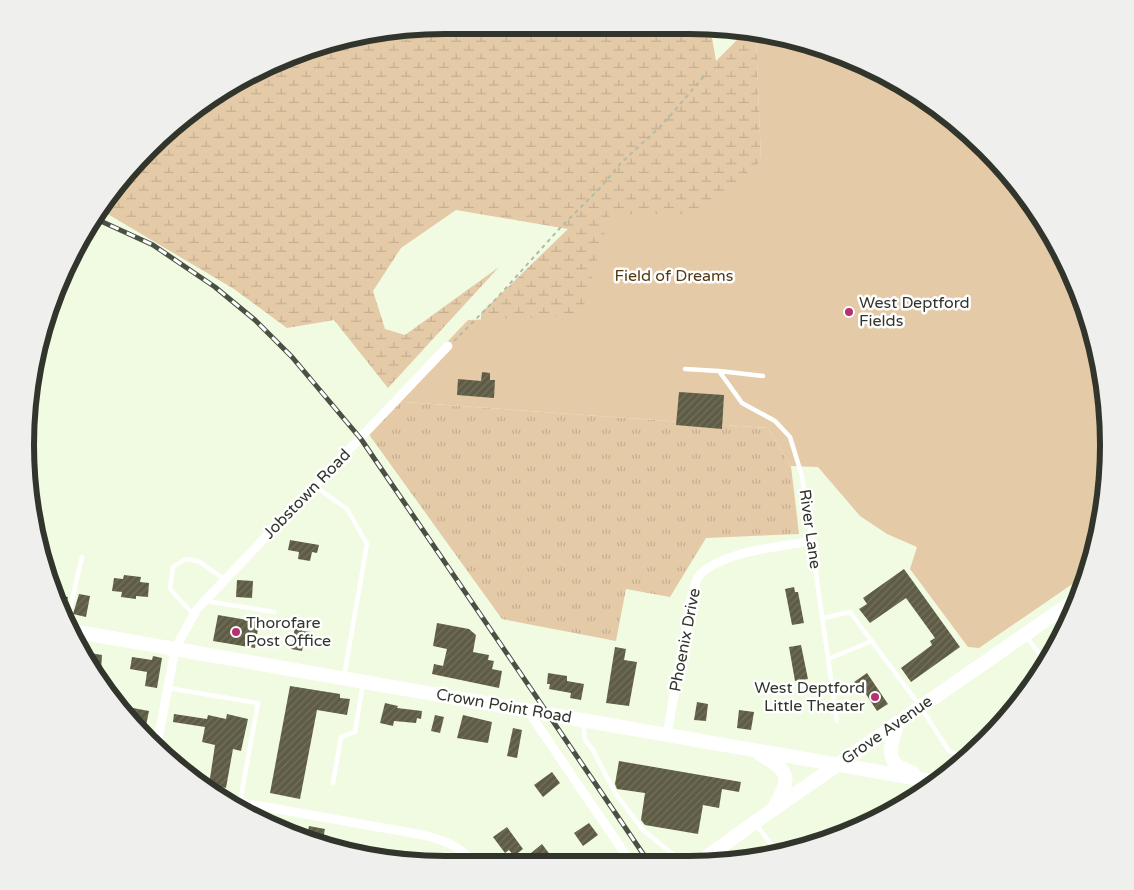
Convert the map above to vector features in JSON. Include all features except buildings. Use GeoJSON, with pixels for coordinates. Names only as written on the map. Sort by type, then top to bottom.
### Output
{"type":"FeatureCollection","features":[{"type":"Feature","properties":{"kind":"main road","name":"Grove Avenue"},"geometry":{"type":"LineString","coordinates":[[709,855],[1068,604]]}},
{"type":"Feature","properties":{"kind":"main road","name":"Crown Point Road"},"geometry":{"type":"LineString","coordinates":[[79,632],[927,780]]}},
{"type":"Feature","properties":{"kind":"main road"},"geometry":{"type":"LineString","coordinates":[[898,722],[891,743],[892,759],[898,766],[929,778]]}},
{"type":"Feature","properties":{"kind":"main road"},"geometry":{"type":"LineString","coordinates":[[753,750],[780,766],[785,776],[785,787],[773,810]]}},
{"type":"Feature","properties":{"kind":"street","name":"Jobstown Road"},"geometry":{"type":"LineString","coordinates":[[158,740],[175,650],[194,615],[206,600],[448,346]]}},
{"type":"Feature","properties":{"kind":"street","name":"Phoenix Drive"},"geometry":{"type":"LineString","coordinates":[[667,735],[691,598],[698,578],[713,564],[729,556],[812,541]]}},
{"type":"Feature","properties":{"kind":"street"},"geometry":{"type":"LineString","coordinates":[[528,711],[627,856]]}},
{"type":"Feature","properties":{"kind":"street"},"geometry":{"type":"LineString","coordinates":[[244,804],[422,835],[448,842],[469,856]]}},
{"type":"Feature","properties":{"kind":"lane"},"geometry":{"type":"LineString","coordinates":[[685,369],[763,376]]}},
{"type":"Feature","properties":{"kind":"lane","name":"River Lane"},"geometry":{"type":"LineString","coordinates":[[719,371],[742,403],[775,421],[790,437],[802,476],[837,722]]}},
{"type":"Feature","properties":{"kind":"lane"},"geometry":{"type":"LineString","coordinates":[[315,486],[348,509],[366,544],[344,678]]}},
{"type":"Feature","properties":{"kind":"lane"},"geometry":{"type":"LineString","coordinates":[[69,612],[82,557]]}},
{"type":"Feature","properties":{"kind":"lane"},"geometry":{"type":"LineString","coordinates":[[194,615],[170,589],[173,567],[185,559],[198,561],[226,580]]}},
{"type":"Feature","properties":{"kind":"lane"},"geometry":{"type":"LineString","coordinates":[[206,600],[274,612]]}},
{"type":"Feature","properties":{"kind":"lane"},"geometry":{"type":"LineString","coordinates":[[823,618],[850,612],[920,706],[949,751],[959,755]]}},
{"type":"Feature","properties":{"kind":"lane"},"geometry":{"type":"LineString","coordinates":[[1025,634],[1041,656]]}},
{"type":"Feature","properties":{"kind":"lane"},"geometry":{"type":"LineString","coordinates":[[828,659],[872,641]]}},
{"type":"Feature","properties":{"kind":"lane"},"geometry":{"type":"LineString","coordinates":[[333,783],[341,737],[355,732],[363,682]]}},
{"type":"Feature","properties":{"kind":"lane"},"geometry":{"type":"LineString","coordinates":[[168,688],[258,703],[240,802]]}},
{"type":"Feature","properties":{"kind":"lane"},"geometry":{"type":"LineString","coordinates":[[583,720],[586,740],[615,793],[642,830],[675,856]]}},
{"type":"Feature","properties":{"kind":"lane"},"geometry":{"type":"LineString","coordinates":[[754,822],[773,847]]}},
{"type":"Feature","properties":{"kind":"path"},"geometry":{"type":"LineString","coordinates":[[448,346],[496,299],[560,228],[601,187],[620,164],[663,124],[706,75]]}},
{"type":"Feature","properties":{"kind":"green space","name":"Field of Dreams"},"geometry":{"type":"Polygon","coordinates":[[[418,35],[712,35],[716,61],[740,37],[756,40],[761,161],[710,353],[482,331],[481,313],[568,229],[456,210],[401,248],[373,291],[385,329],[405,335],[499,267],[388,388],[334,320],[287,328],[234,289],[106,213],[136,174],[174,136],[217,103],[263,76],[288,65],[339,48],[391,37],[418,35]]]}},
{"type":"Feature","properties":{"kind":"green space","name":"Field of Dreams"},"geometry":{"type":"Polygon","coordinates":[[[756,40],[795,48],[846,65],[895,89],[939,119],[980,154],[998,174],[1031,217],[1058,263],[1069,288],[1086,339],[1097,391],[1100,445],[1099,472],[1097,499],[1092,525],[1076,581],[979,648],[968,647],[910,569],[917,547],[887,534],[860,516],[818,467],[791,466],[768,428],[391,401],[468,320],[581,316],[610,214],[697,214],[761,161],[756,40]]]}},
{"type":"Feature","properties":{"kind":"green space"},"geometry":{"type":"Polygon","coordinates":[[[391,401],[768,428],[791,466],[799,534],[706,538],[670,597],[626,589],[616,641],[502,619],[365,429],[391,401]]]}},
{"type":"Feature","properties":{"kind":"railway"},"geometry":{"type":"LineString","coordinates":[[100,221],[153,245],[215,287],[255,320],[292,357],[361,439],[645,856]]}},
{"type":"Feature","properties":{"kind":"place","name":"West Deptford Fields"},"geometry":{"type":"Point","coordinates":[849,312]}},
{"type":"Feature","properties":{"kind":"place","name":"Thorofare Post Office"},"geometry":{"type":"Point","coordinates":[236,632]}},
{"type":"Feature","properties":{"kind":"place","name":"West Deptford Little Theater"},"geometry":{"type":"Point","coordinates":[875,697]}}]}
